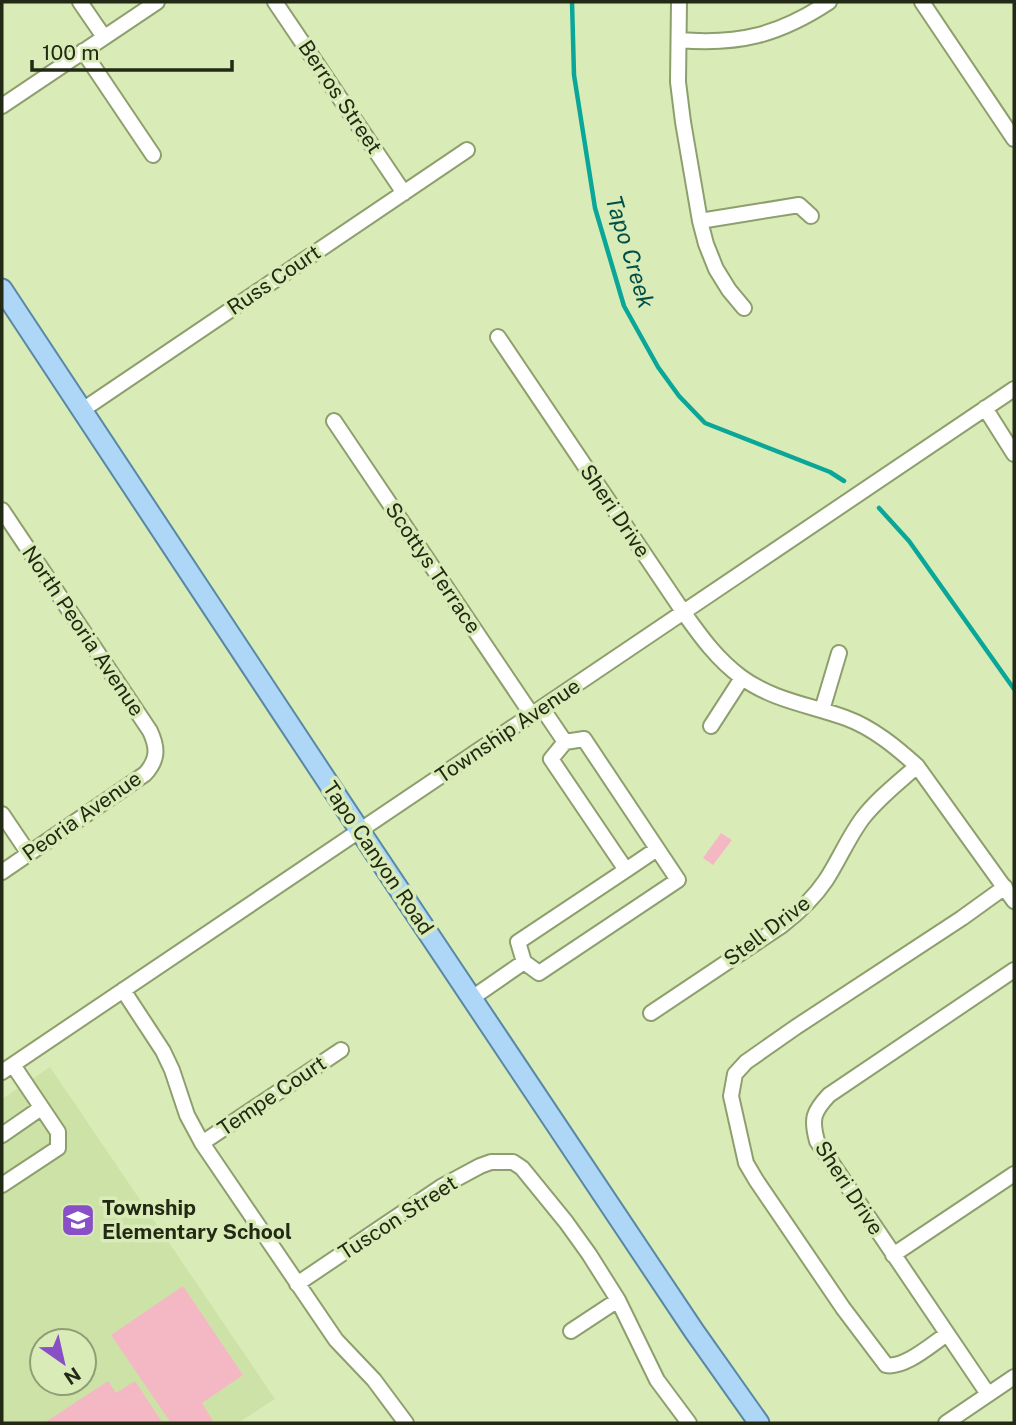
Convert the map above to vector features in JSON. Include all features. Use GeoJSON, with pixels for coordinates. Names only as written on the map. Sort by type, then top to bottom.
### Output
{"type":"FeatureCollection","features":[{"type":"Feature","properties":{"kind":"main road","name":"Tapo Canyon Road"},"geometry":{"type":"LineString","coordinates":[[2,289],[360,831],[694,1331],[759,1423]]}},
{"type":"Feature","properties":{"kind":"street"},"geometry":{"type":"LineString","coordinates":[[80,2],[104,37]]}},
{"type":"Feature","properties":{"kind":"street"},"geometry":{"type":"LineString","coordinates":[[2,106],[156,2]]}},
{"type":"Feature","properties":{"kind":"street","name":"Berros Street"},"geometry":{"type":"LineString","coordinates":[[275,2],[404,193]]}},
{"type":"Feature","properties":{"kind":"street"},"geometry":{"type":"LineString","coordinates":[[679,2],[678,82],[700,221],[716,269],[744,309]]}},
{"type":"Feature","properties":{"kind":"street"},"geometry":{"type":"LineString","coordinates":[[679,40],[704,42],[754,37],[810,15],[829,2]]}},
{"type":"Feature","properties":{"kind":"street"},"geometry":{"type":"LineString","coordinates":[[922,2],[1014,139]]}},
{"type":"Feature","properties":{"kind":"street"},"geometry":{"type":"LineString","coordinates":[[83,51],[153,155]]}},
{"type":"Feature","properties":{"kind":"street","name":"Russ Court"},"geometry":{"type":"LineString","coordinates":[[81,411],[467,150]]}},
{"type":"Feature","properties":{"kind":"street"},"geometry":{"type":"LineString","coordinates":[[700,221],[799,205],[811,216]]}},
{"type":"Feature","properties":{"kind":"street","name":"Sheri Drive"},"geometry":{"type":"LineString","coordinates":[[498,337],[711,651],[742,678],[776,696],[849,719],[872,730],[898,749],[917,766],[1014,901]]}},
{"type":"Feature","properties":{"kind":"street","name":"Township Avenue"},"geometry":{"type":"LineString","coordinates":[[7,1069],[1014,389]]}},
{"type":"Feature","properties":{"kind":"street"},"geometry":{"type":"LineString","coordinates":[[985,408],[1014,454]]}},
{"type":"Feature","properties":{"kind":"street","name":"Scottys Terrace"},"geometry":{"type":"LineString","coordinates":[[334,421],[537,712],[565,742]]}},
{"type":"Feature","properties":{"kind":"street","name":"North Peoria Avenue"},"geometry":{"type":"LineString","coordinates":[[2,510],[150,731],[155,742],[156,755]]}},
{"type":"Feature","properties":{"kind":"street"},"geometry":{"type":"LineString","coordinates":[[822,710],[839,653]]}},
{"type":"Feature","properties":{"kind":"street"},"geometry":{"type":"LineString","coordinates":[[711,726],[742,678]]}},
{"type":"Feature","properties":{"kind":"street"},"geometry":{"type":"LineString","coordinates":[[626,870],[551,759],[565,742],[584,739],[678,880],[539,973],[524,962],[518,942],[626,870],[657,849]]}},
{"type":"Feature","properties":{"kind":"street","name":"Peoria Avenue"},"geometry":{"type":"LineString","coordinates":[[2,872],[145,774],[153,766],[156,755]]}},
{"type":"Feature","properties":{"kind":"street","name":"Stell Drive"},"geometry":{"type":"LineString","coordinates":[[651,1013],[798,912],[826,880],[864,817],[917,766]]}},
{"type":"Feature","properties":{"kind":"street"},"geometry":{"type":"LineString","coordinates":[[2,814],[29,854]]}},
{"type":"Feature","properties":{"kind":"street"},"geometry":{"type":"LineString","coordinates":[[947,1334],[910,1359],[894,1367],[886,1365],[843,1308],[746,1163],[731,1097],[735,1074],[746,1062],[1005,887]]}},
{"type":"Feature","properties":{"kind":"street"},"geometry":{"type":"LineString","coordinates":[[472,998],[524,962]]}},
{"type":"Feature","properties":{"kind":"street","name":"Sheri Drive"},"geometry":{"type":"LineString","coordinates":[[988,1394],[817,1141],[813,1124],[817,1108],[829,1095],[1014,970]]}},
{"type":"Feature","properties":{"kind":"street"},"geometry":{"type":"LineString","coordinates":[[123,990],[163,1051],[187,1115],[202,1143],[336,1340],[374,1380],[406,1423]]}},
{"type":"Feature","properties":{"kind":"street","name":"Tempe Court"},"geometry":{"type":"LineString","coordinates":[[202,1143],[341,1050]]}},
{"type":"Feature","properties":{"kind":"street"},"geometry":{"type":"LineString","coordinates":[[2,1185],[58,1148],[58,1132],[7,1069]]}},
{"type":"Feature","properties":{"kind":"street"},"geometry":{"type":"LineString","coordinates":[[2,1135],[41,1108]]}},
{"type":"Feature","properties":{"kind":"street","name":"Tuscon Street"},"geometry":{"type":"LineString","coordinates":[[297,1284],[441,1187],[491,1162],[513,1162],[522,1168],[566,1222],[618,1300]]}},
{"type":"Feature","properties":{"kind":"street"},"geometry":{"type":"LineString","coordinates":[[893,1255],[1014,1174]]}},
{"type":"Feature","properties":{"kind":"street"},"geometry":{"type":"LineString","coordinates":[[571,1331],[618,1300],[657,1380],[689,1423]]}},
{"type":"Feature","properties":{"kind":"street"},"geometry":{"type":"LineString","coordinates":[[946,1423],[988,1394],[1012,1383]]}},
{"type":"Feature","properties":{"kind":"shaded area"},"geometry":{"type":"Polygon","coordinates":[[[721,833],[732,840],[713,865],[703,858],[721,833]]]}},
{"type":"Feature","properties":{"kind":"shaded area","name":"Township Elementary School"},"geometry":{"type":"Polygon","coordinates":[[[50,1067],[275,1399],[238,1423],[2,1423],[2,1099],[50,1067]]]}},
{"type":"Feature","properties":{"kind":"shaded area"},"geometry":{"type":"Polygon","coordinates":[[[183,1286],[243,1375],[202,1403],[213,1421],[210,1423],[171,1423],[111,1335],[183,1286]]]}},
{"type":"Feature","properties":{"kind":"shaded area"},"geometry":{"type":"Polygon","coordinates":[[[108,1381],[116,1393],[135,1381],[162,1422],[44,1423],[84,1397],[98,1397],[98,1388],[108,1381]]]}},
{"type":"Feature","properties":{"kind":"waterway","name":"Tapo Creek"},"geometry":{"type":"LineString","coordinates":[[572,2],[574,75],[595,208],[624,306],[658,367],[679,396],[705,423],[830,472],[844,481]]}},
{"type":"Feature","properties":{"kind":"waterway","name":"Tapo Creek"},"geometry":{"type":"LineString","coordinates":[[879,508],[909,541],[1014,689]]}},
{"type":"Feature","properties":{"kind":"place","name":"Township Elementary School"},"geometry":{"type":"Point","coordinates":[78,1220]}}]}
